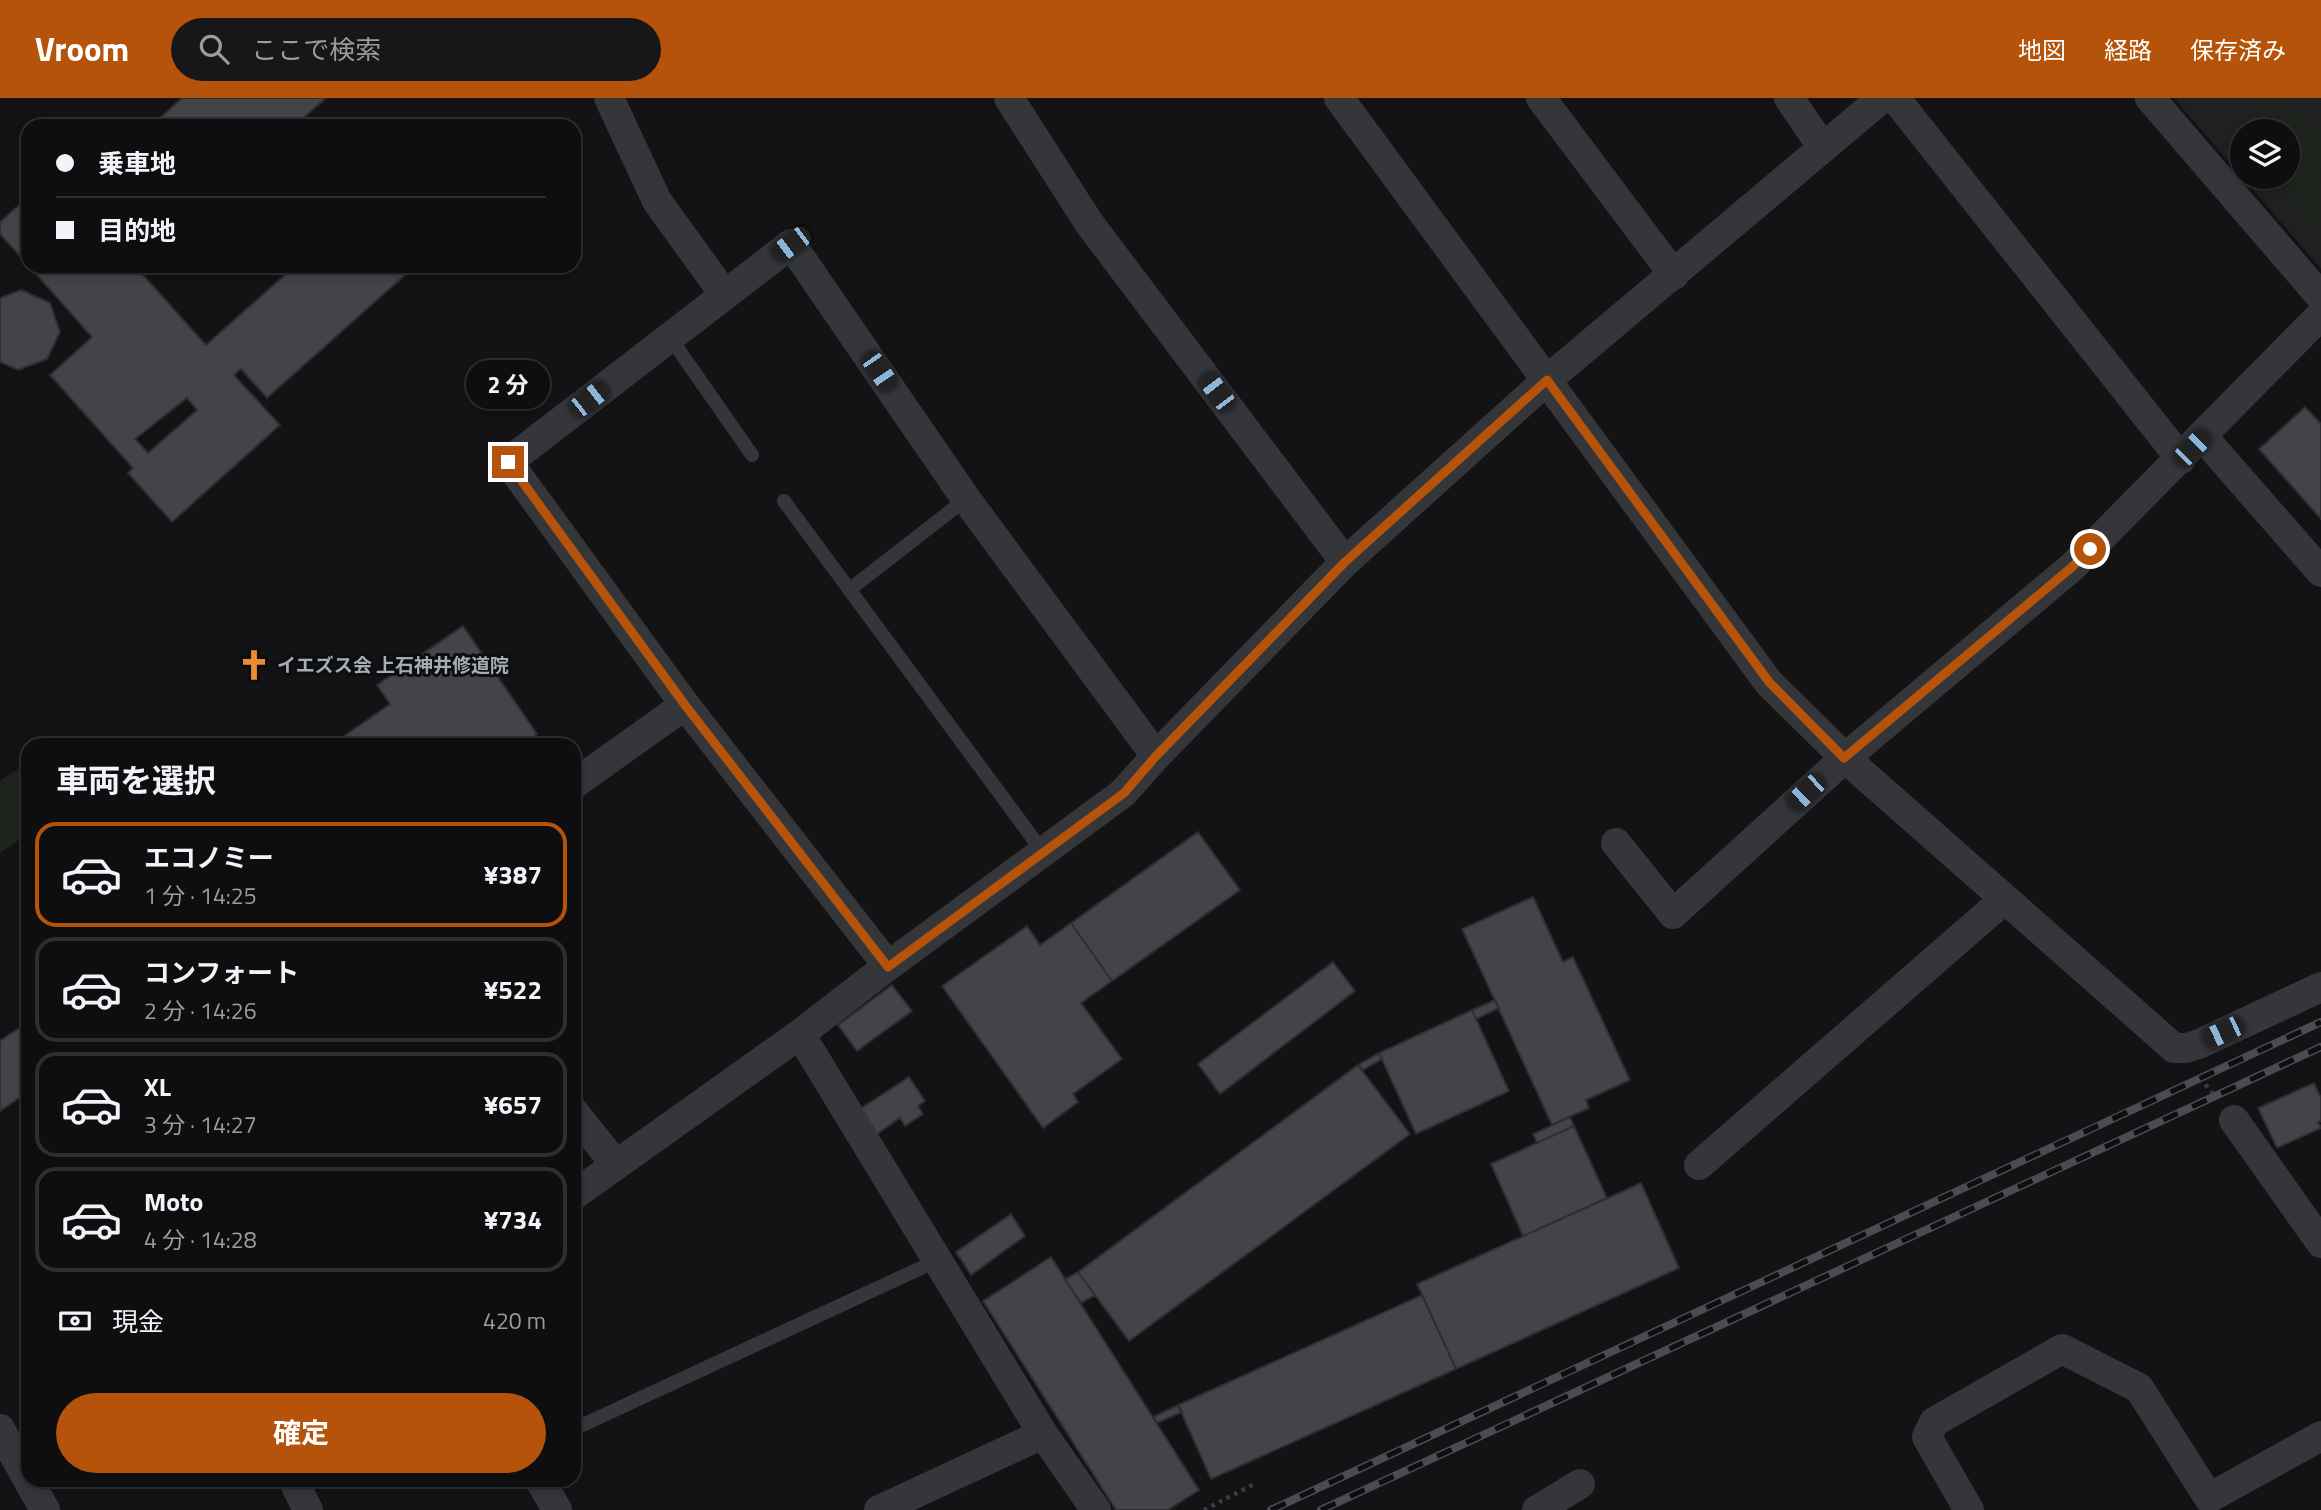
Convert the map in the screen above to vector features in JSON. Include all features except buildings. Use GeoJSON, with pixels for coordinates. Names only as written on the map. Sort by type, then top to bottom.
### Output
{"type":"FeatureCollection","features":[{"type":"Feature","properties":{"kind":"street"},"geometry":{"type":"LineString","coordinates":[[609,98],[657,201],[724,294]]}},
{"type":"Feature","properties":{"kind":"street"},"geometry":{"type":"LineString","coordinates":[[1009,98],[1089,223],[1345,562]]}},
{"type":"Feature","properties":{"kind":"street"},"geometry":{"type":"LineString","coordinates":[[1339,98],[1769,682],[1844,758],[2174,1048],[2199,1044],[2321,987]]}},
{"type":"Feature","properties":{"kind":"street"},"geometry":{"type":"LineString","coordinates":[[1541,98],[1674,275]]}},
{"type":"Feature","properties":{"kind":"street"},"geometry":{"type":"LineString","coordinates":[[1789,98],[1823,148]]}},
{"type":"Feature","properties":{"kind":"street"},"geometry":{"type":"LineString","coordinates":[[581,1190],[800,1034],[1124,793],[1156,756],[1345,562],[1547,380],[1882,98]]}},
{"type":"Feature","properties":{"kind":"street"},"geometry":{"type":"LineString","coordinates":[[1895,98],[2181,459]]}},
{"type":"Feature","properties":{"kind":"street"},"geometry":{"type":"LineString","coordinates":[[2150,98],[2321,297]]}},
{"type":"Feature","properties":{"kind":"street"},"geometry":{"type":"LineString","coordinates":[[888,967],[685,705],[508,462],[791,244],[966,499],[1156,756]]}},
{"type":"Feature","properties":{"kind":"street"},"geometry":{"type":"LineString","coordinates":[[1616,843],[1673,914],[1844,758],[2072,567],[2321,315]]}},
{"type":"Feature","properties":{"kind":"street"},"geometry":{"type":"LineString","coordinates":[[2203,437],[2321,572]]}},
{"type":"Feature","properties":{"kind":"street"},"geometry":{"type":"LineString","coordinates":[[581,779],[685,705]]}},
{"type":"Feature","properties":{"kind":"street"},"geometry":{"type":"LineString","coordinates":[[1699,1165],[2005,899]]}},
{"type":"Feature","properties":{"kind":"street"},"geometry":{"type":"LineString","coordinates":[[800,1034],[1043,1434],[1096,1510]]}},
{"type":"Feature","properties":{"kind":"street"},"geometry":{"type":"LineString","coordinates":[[2234,1120],[2321,1243]]}},
{"type":"Feature","properties":{"kind":"street"},"geometry":{"type":"LineString","coordinates":[[581,1121],[616,1165]]}},
{"type":"Feature","properties":{"kind":"street"},"geometry":{"type":"LineString","coordinates":[[1969,1510],[1927,1437],[1934,1422],[2062,1349],[2139,1388],[2209,1498],[2321,1436]]}},
{"type":"Feature","properties":{"kind":"street"},"geometry":{"type":"LineString","coordinates":[[8,1433],[21,1464]]}},
{"type":"Feature","properties":{"kind":"street"},"geometry":{"type":"LineString","coordinates":[[880,1510],[1043,1434]]}},
{"type":"Feature","properties":{"kind":"street"},"geometry":{"type":"LineString","coordinates":[[1537,1510],[1580,1484]]}},
{"type":"Feature","properties":{"kind":"street"},"geometry":{"type":"LineString","coordinates":[[32,1487],[45,1510]]}},
{"type":"Feature","properties":{"kind":"street"},"geometry":{"type":"LineString","coordinates":[[296,1487],[308,1510]]}},
{"type":"Feature","properties":{"kind":"street"},"geometry":{"type":"LineString","coordinates":[[544,1487],[557,1510]]}},
{"type":"Feature","properties":{"kind":"lane"},"geometry":{"type":"LineString","coordinates":[[669,337],[752,455]]}},
{"type":"Feature","properties":{"kind":"lane"},"geometry":{"type":"LineString","coordinates":[[849,590],[966,499]]}},
{"type":"Feature","properties":{"kind":"lane"},"geometry":{"type":"LineString","coordinates":[[784,501],[1043,852]]}},
{"type":"Feature","properties":{"kind":"lane"},"geometry":{"type":"LineString","coordinates":[[581,1426],[936,1261]]}},
{"type":"Feature","properties":{"kind":"path"},"geometry":{"type":"LineString","coordinates":[[2174,1048],[2234,1120]]}},
{"type":"Feature","properties":{"kind":"path"},"geometry":{"type":"LineString","coordinates":[[1204,1510],[1254,1484]]}},
{"type":"Feature","properties":{"kind":"shaded area"},"geometry":{"type":"Polygon","coordinates":[[[2174,98],[2321,98],[2321,269],[2252,189],[2300,189],[2300,119],[2230,119],[2230,163],[2174,98]]]}},
{"type":"Feature","properties":{"kind":"shaded area"},"geometry":{"type":"Polygon","coordinates":[[[2271,98],[2284,98],[2321,140],[2319,231],[2282,189],[2300,189],[2300,119],[2248,119],[2271,98]]]}},
{"type":"Feature","properties":{"kind":"shaded area"},"geometry":{"type":"Polygon","coordinates":[[[21,767],[21,839],[0,853],[0,781],[21,767]]]}},
{"type":"Feature","properties":{"kind":"railway"},"geometry":{"type":"LineString","coordinates":[[1271,1510],[2321,1022]]}},
{"type":"Feature","properties":{"kind":"railway"},"geometry":{"type":"LineString","coordinates":[[1321,1510],[2321,1047]]}},
{"type":"Feature","properties":{"kind":"place","name":"イエズス会 上石神井修道院"},"geometry":{"type":"Point","coordinates":[254,665]}},
{"type":"Feature","properties":{"kind":"route"},"geometry":{"type":"LineString","coordinates":[[508,462],[685,705],[888,967],[1124,793],[1156,756],[1345,562],[1547,380],[1769,682],[1844,758],[2090,549]]}}]}
